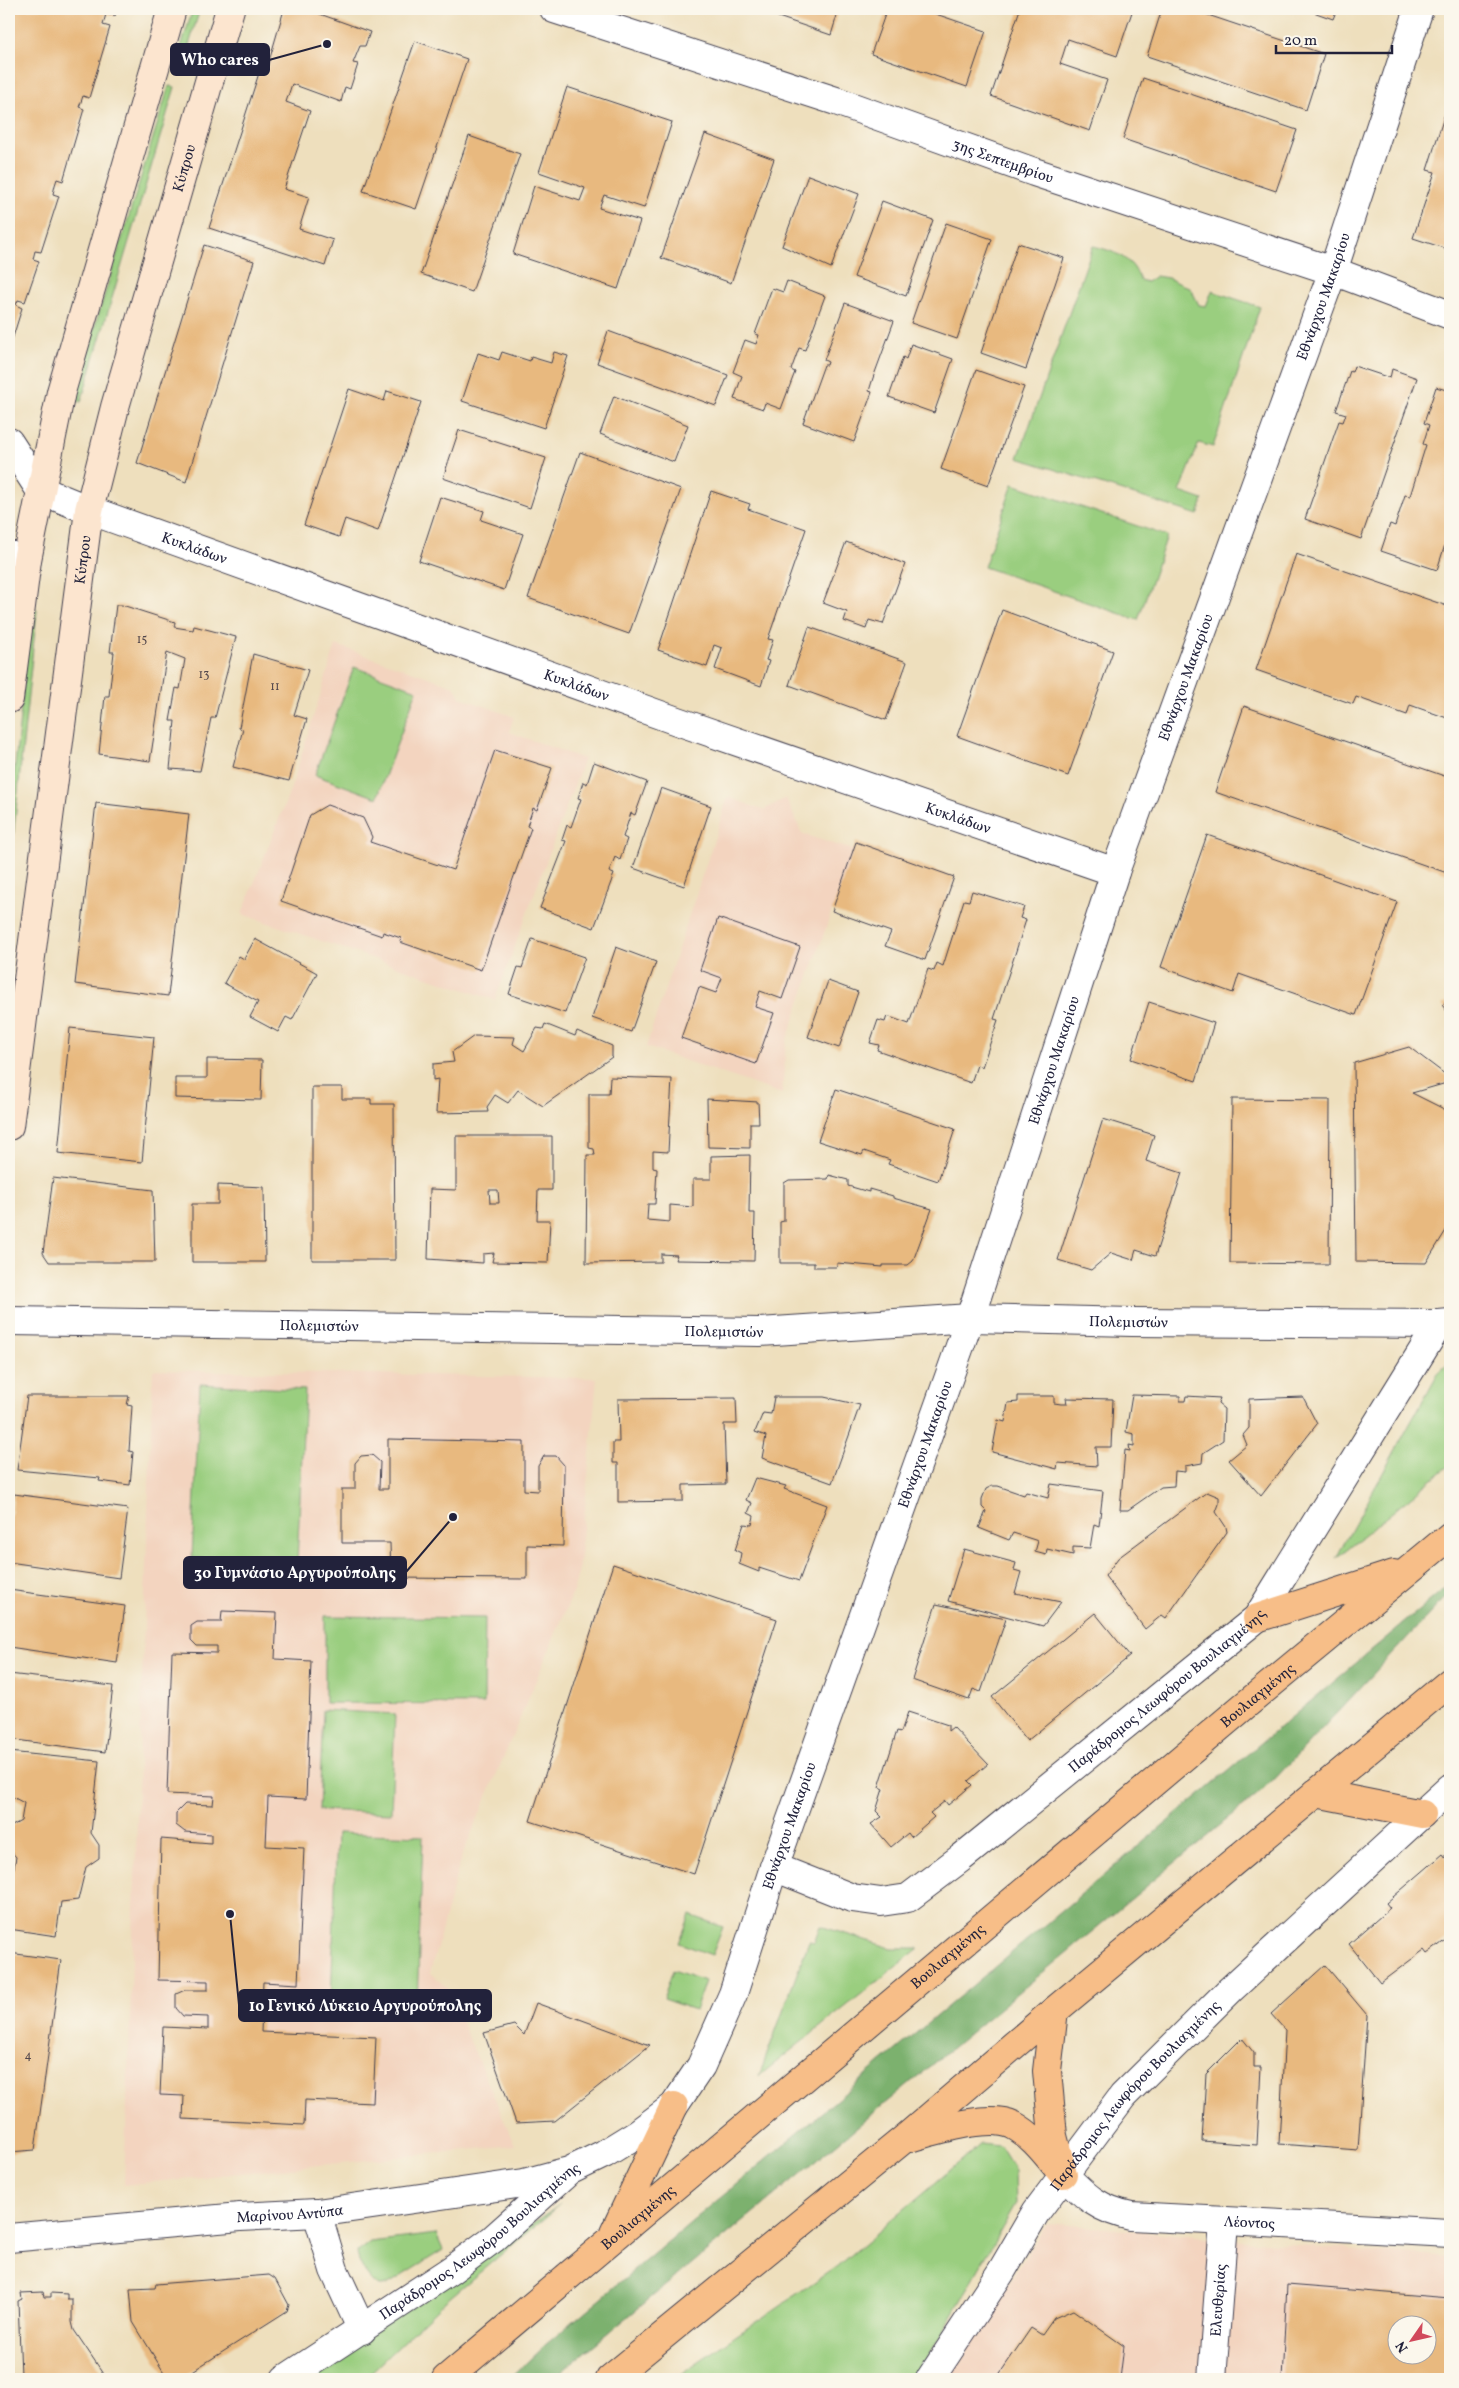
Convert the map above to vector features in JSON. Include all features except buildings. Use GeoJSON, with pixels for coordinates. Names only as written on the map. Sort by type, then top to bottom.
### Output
{"type":"FeatureCollection","features":[{"type":"Feature","properties":{"kind":"main road"},"geometry":{"type":"LineString","coordinates":[[9,698],[18,557],[40,490],[61,392],[172,9]]}},
{"type":"Feature","properties":{"kind":"main road","name":"Κύπρου"},"geometry":{"type":"LineString","coordinates":[[9,1126],[89,510],[115,407],[230,9]]}},
{"type":"Feature","properties":{"kind":"main road","name":"Βουλιαγμένης"},"geometry":{"type":"LineString","coordinates":[[446,2379],[1407,1570],[1450,1536]]}},
{"type":"Feature","properties":{"kind":"main road"},"geometry":{"type":"LineString","coordinates":[[1257,1618],[1407,1570]]}},
{"type":"Feature","properties":{"kind":"main road"},"geometry":{"type":"LineString","coordinates":[[610,2379],[904,2139],[1054,2011],[1450,1682]]}},
{"type":"Feature","properties":{"kind":"main road"},"geometry":{"type":"LineString","coordinates":[[1316,1793],[1422,1814]]}},
{"type":"Feature","properties":{"kind":"main road"},"geometry":{"type":"LineString","coordinates":[[1054,2011],[1048,2071],[1053,2136],[1063,2174]]}},
{"type":"Feature","properties":{"kind":"main road"},"geometry":{"type":"LineString","coordinates":[[610,2241],[674,2106]]}},
{"type":"Feature","properties":{"kind":"main road"},"geometry":{"type":"LineString","coordinates":[[904,2139],[980,2121],[1011,2124],[1033,2140],[1063,2174]]}},
{"type":"Feature","properties":{"kind":"street","name":"3ης Σεπτεμβρίου"},"geometry":{"type":"LineString","coordinates":[[554,9],[836,101],[1034,172],[1333,272],[1450,315]]}},
{"type":"Feature","properties":{"kind":"street","name":"Εθνάρχου Μακαρίου"},"geometry":{"type":"LineString","coordinates":[[674,2106],[701,2066],[733,1994],[774,1867],[970,1318],[1115,872],[1333,272],[1419,9]]}},
{"type":"Feature","properties":{"kind":"street"},"geometry":{"type":"LineString","coordinates":[[9,442],[40,490]]}},
{"type":"Feature","properties":{"kind":"street","name":"Κυκλάδων"},"geometry":{"type":"LineString","coordinates":[[40,490],[89,510],[677,721],[1115,872]]}},
{"type":"Feature","properties":{"kind":"street","name":"Πολεμιστών"},"geometry":{"type":"LineString","coordinates":[[9,1321],[760,1332],[970,1318],[1132,1322],[1444,1324]]}},
{"type":"Feature","properties":{"kind":"street","name":"Παράδρομος Λεωφόρου Βουλιαγμένης"},"geometry":{"type":"LineString","coordinates":[[774,1867],[852,1898],[882,1902],[908,1898],[961,1858],[1257,1618],[1444,1324]]}},
{"type":"Feature","properties":{"kind":"street","name":"Παράδρομος Λεωφόρου Βουλιαγμένης"},"geometry":{"type":"LineString","coordinates":[[930,2379],[1000,2272],[1036,2212],[1123,2096],[1230,1990],[1450,1788]]}},
{"type":"Feature","properties":{"kind":"street","name":"Παράδρομος Λεωφόρου Βουλιαγμένης"},"geometry":{"type":"LineString","coordinates":[[285,2379],[451,2270],[493,2238],[569,2171],[604,2154],[638,2133],[674,2106]]}},
{"type":"Feature","properties":{"kind":"street","name":"Μαρίνου Αντύπα"},"geometry":{"type":"LineString","coordinates":[[9,2238],[240,2217],[317,2213],[524,2183],[569,2171]]}},
{"type":"Feature","properties":{"kind":"street","name":"Λέοντος"},"geometry":{"type":"LineString","coordinates":[[1063,2174],[1088,2198],[1102,2208],[1131,2216],[1450,2234]]}},
{"type":"Feature","properties":{"kind":"street"},"geometry":{"type":"LineString","coordinates":[[317,2213],[334,2270],[362,2330]]}},
{"type":"Feature","properties":{"kind":"street","name":"Ελευθερίας"},"geometry":{"type":"LineString","coordinates":[[1212,2379],[1224,2222]]}},
{"type":"Feature","properties":{"kind":"shaded area"},"geometry":{"type":"Polygon","coordinates":[[[336,645],[454,686],[460,697],[514,717],[509,732],[584,759],[495,1000],[242,914],[290,791],[336,645]]]}},
{"type":"Feature","properties":{"kind":"shaded area"},"geometry":{"type":"Polygon","coordinates":[[[728,797],[763,810],[786,798],[802,834],[853,850],[786,1043],[782,1094],[646,1047],[728,797]]]}},
{"type":"Feature","properties":{"kind":"shaded area"},"geometry":{"type":"Polygon","coordinates":[[[153,1370],[597,1378],[578,1574],[572,1595],[461,1858],[430,1973],[447,1988],[515,2145],[124,2185],[153,1370]],[[389,1439],[388,1489],[379,1489],[380,1462],[355,1489],[342,1489],[342,1543],[390,1543],[391,1578],[527,1579],[527,1545],[562,1546],[538,1466],[538,1491],[524,1490],[524,1442],[389,1439]],[[222,1611],[221,1622],[197,1622],[191,1626],[191,1640],[197,1646],[217,1646],[217,1653],[172,1652],[167,1793],[214,1796],[213,1805],[185,1804],[176,1814],[176,1826],[185,1832],[211,1834],[211,1843],[161,1839],[158,1980],[208,1981],[208,1990],[185,1990],[176,1994],[176,2008],[183,2016],[208,2017],[208,2029],[163,2028],[160,2094],[184,2096],[183,2119],[304,2125],[305,2100],[373,2103],[375,2037],[261,2032],[263,1982],[298,1983],[304,1848],[266,1846],[268,1797],[306,1798],[311,1661],[275,1659],[276,1613],[222,1611]]]}},
{"type":"Feature","properties":{"kind":"shaded area"},"geometry":{"type":"Polygon","coordinates":[[[1047,2223],[1450,2258],[1450,2379],[947,2379],[1047,2223]]]}},
{"type":"Feature","properties":{"kind":"green space"},"geometry":{"type":"Polygon","coordinates":[[[193,9],[200,9],[185,58],[178,56],[193,9]]]}},
{"type":"Feature","properties":{"kind":"green space"},"geometry":{"type":"Polygon","coordinates":[[[169,86],[175,87],[81,402],[72,400],[169,86]]]}},
{"type":"Feature","properties":{"kind":"green space"},"geometry":{"type":"Polygon","coordinates":[[[1093,246],[1115,253],[1128,261],[1137,272],[1140,280],[1147,282],[1156,276],[1168,278],[1191,289],[1199,305],[1206,306],[1212,291],[1260,307],[1213,447],[1199,443],[1180,492],[1203,500],[1198,515],[1018,458],[1093,246]]]}},
{"type":"Feature","properties":{"kind":"green space"},"geometry":{"type":"Polygon","coordinates":[[[1013,484],[1167,536],[1138,620],[984,567],[1013,484]]]}},
{"type":"Feature","properties":{"kind":"green space"},"geometry":{"type":"Polygon","coordinates":[[[31,610],[37,610],[9,877],[9,823],[31,610]]]}},
{"type":"Feature","properties":{"kind":"green space"},"geometry":{"type":"Polygon","coordinates":[[[354,667],[417,690],[377,798],[315,775],[354,667]]]}},
{"type":"Feature","properties":{"kind":"green space"},"geometry":{"type":"Polygon","coordinates":[[[1450,1362],[1450,1465],[1336,1558],[1438,1373],[1450,1362]]]}},
{"type":"Feature","properties":{"kind":"green space"},"geometry":{"type":"Polygon","coordinates":[[[200,1384],[305,1390],[297,1563],[192,1558],[200,1384]]]}},
{"type":"Feature","properties":{"kind":"green space"},"geometry":{"type":"Polygon","coordinates":[[[1450,1584],[1450,1594],[1271,1783],[553,2379],[509,2379],[544,2346],[1450,1584]]]}},
{"type":"Feature","properties":{"kind":"green space"},"geometry":{"type":"Polygon","coordinates":[[[325,1616],[485,1618],[484,1704],[325,1703],[325,1616]]]}},
{"type":"Feature","properties":{"kind":"green space"},"geometry":{"type":"Polygon","coordinates":[[[323,1710],[395,1714],[391,1813],[319,1810],[323,1710]]]}},
{"type":"Feature","properties":{"kind":"green space"},"geometry":{"type":"Polygon","coordinates":[[[337,1833],[423,1836],[417,2005],[331,2001],[337,1833]]]}},
{"type":"Feature","properties":{"kind":"green space"},"geometry":{"type":"Polygon","coordinates":[[[690,1915],[723,1927],[712,1955],[679,1943],[690,1915]]]}},
{"type":"Feature","properties":{"kind":"green space"},"geometry":{"type":"Polygon","coordinates":[[[820,1926],[891,1948],[919,1948],[759,2076],[809,1941],[814,1942],[820,1926]]]}},
{"type":"Feature","properties":{"kind":"green space"},"geometry":{"type":"Polygon","coordinates":[[[673,1970],[705,1981],[695,2010],[663,1999],[673,1970]]]}},
{"type":"Feature","properties":{"kind":"green space"},"geometry":{"type":"Polygon","coordinates":[[[981,2144],[1000,2146],[1015,2170],[1016,2204],[916,2379],[673,2379],[836,2267],[981,2144]]]}},
{"type":"Feature","properties":{"kind":"green space"},"geometry":{"type":"Polygon","coordinates":[[[561,2204],[441,2305],[364,2379],[300,2379],[420,2302],[561,2204]]]}},
{"type":"Feature","properties":{"kind":"green space"},"geometry":{"type":"Polygon","coordinates":[[[436,2234],[443,2250],[387,2285],[378,2286],[372,2282],[363,2270],[357,2256],[357,2252],[370,2242],[436,2234]]]}},
{"type":"Feature","properties":{"kind":"place","name":"Who cares"},"geometry":{"type":"Point","coordinates":[327,44]}},
{"type":"Feature","properties":{"kind":"place","name":"3ο Γυμνάσιο Αργυρούπολης"},"geometry":{"type":"Point","coordinates":[453,1517]}},
{"type":"Feature","properties":{"kind":"place","name":"1ο Γενικό Λύκειο Αργυρούπολης"},"geometry":{"type":"Point","coordinates":[230,1914]}}]}
